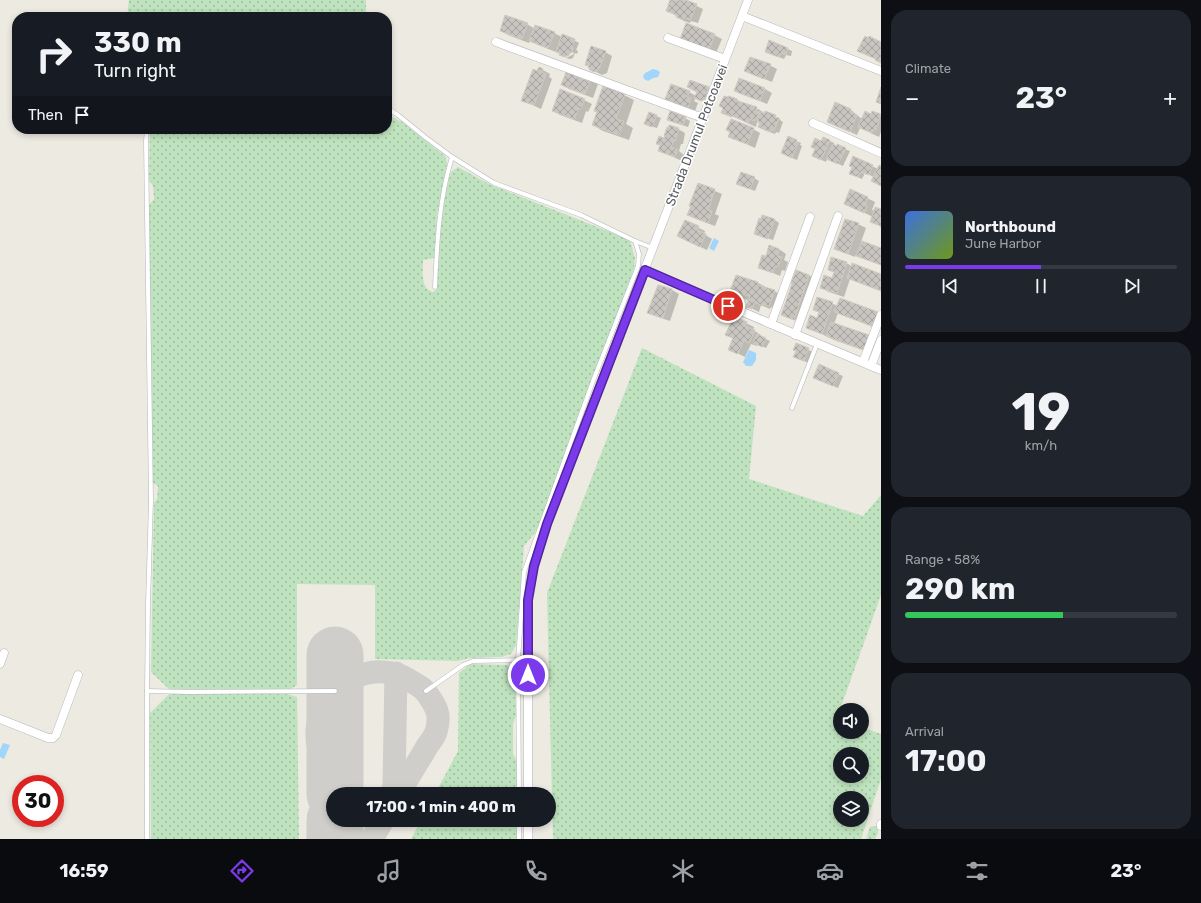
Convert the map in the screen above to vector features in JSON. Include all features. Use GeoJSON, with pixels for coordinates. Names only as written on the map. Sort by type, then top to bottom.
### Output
{"type":"FeatureCollection","features":[{"type":"Feature","properties":{"kind":"street","name":"Strada Drumul Potcoavei"},"geometry":{"type":"LineString","coordinates":[[528,787],[528,600],[534,566],[547,524],[748,0]]}},
{"type":"Feature","properties":{"kind":"street"},"geometry":{"type":"LineString","coordinates":[[742,16],[881,71]]}},
{"type":"Feature","properties":{"kind":"street"},"geometry":{"type":"LineString","coordinates":[[668,38],[725,59]]}},
{"type":"Feature","properties":{"kind":"street"},"geometry":{"type":"LineString","coordinates":[[496,42],[703,118]]}},
{"type":"Feature","properties":{"kind":"street"},"geometry":{"type":"LineString","coordinates":[[813,123],[881,153]]}},
{"type":"Feature","properties":{"kind":"street"},"geometry":{"type":"LineString","coordinates":[[795,334],[838,216]]}},
{"type":"Feature","properties":{"kind":"street"},"geometry":{"type":"LineString","coordinates":[[770,324],[810,217]]}},
{"type":"Feature","properties":{"kind":"street"},"geometry":{"type":"LineString","coordinates":[[645,270],[881,370]]}},
{"type":"Feature","properties":{"kind":"street"},"geometry":{"type":"LineString","coordinates":[[867,364],[881,315]]}},
{"type":"Feature","properties":{"kind":"street"},"geometry":{"type":"LineString","coordinates":[[867,364],[881,340]]}},
{"type":"Feature","properties":{"kind":"street"},"geometry":{"type":"LineString","coordinates":[[0,664],[4,653]]}},
{"type":"Feature","properties":{"kind":"street"},"geometry":{"type":"LineString","coordinates":[[0,719],[48,738],[53,738],[56,735],[78,674]]}},
{"type":"Feature","properties":{"kind":"street"},"geometry":{"type":"LineString","coordinates":[[528,827],[528,839]]}},
{"type":"Feature","properties":{"kind":"lane"},"geometry":{"type":"LineString","coordinates":[[392,111],[425,137],[494,183],[580,215],[653,249]]}},
{"type":"Feature","properties":{"kind":"lane"},"geometry":{"type":"LineString","coordinates":[[147,134],[151,500],[148,605],[147,839]]}},
{"type":"Feature","properties":{"kind":"lane"},"geometry":{"type":"LineString","coordinates":[[435,287],[439,218],[452,156]]}},
{"type":"Feature","properties":{"kind":"lane"},"geometry":{"type":"LineString","coordinates":[[519,787],[518,660],[524,572],[638,266],[640,254],[635,240]]}},
{"type":"Feature","properties":{"kind":"lane"},"geometry":{"type":"LineString","coordinates":[[792,408],[818,344]]}},
{"type":"Feature","properties":{"kind":"lane"},"geometry":{"type":"LineString","coordinates":[[426,691],[463,665],[473,660],[518,660]]}},
{"type":"Feature","properties":{"kind":"lane"},"geometry":{"type":"LineString","coordinates":[[147,691],[335,691]]}},
{"type":"Feature","properties":{"kind":"lane"},"geometry":{"type":"LineString","coordinates":[[519,827],[519,839]]}},
{"type":"Feature","properties":{"kind":"green space"},"geometry":{"type":"Polygon","coordinates":[[[129,0],[366,0],[366,12],[128,12],[129,0]]]}},
{"type":"Feature","properties":{"kind":"green space"},"geometry":{"type":"Polygon","coordinates":[[[392,117],[402,122],[445,156],[447,163],[437,215],[434,258],[423,260],[423,279],[429,290],[433,292],[437,289],[439,232],[442,211],[451,172],[458,167],[489,184],[630,240],[635,258],[634,269],[537,530],[524,546],[516,645],[511,654],[501,657],[469,658],[458,661],[375,659],[375,585],[297,584],[297,685],[289,690],[169,689],[151,672],[154,503],[157,499],[158,486],[153,483],[149,205],[154,199],[153,186],[149,180],[150,134],[392,134],[392,117]]]}},
{"type":"Feature","properties":{"kind":"green space"},"geometry":{"type":"Polygon","coordinates":[[[642,348],[756,406],[749,479],[863,516],[881,495],[881,595],[842,703],[833,703],[833,739],[869,739],[869,730],[881,734],[881,779],[869,815],[869,791],[833,791],[833,827],[865,827],[861,839],[553,839],[553,827],[556,827],[556,787],[552,787],[547,593],[642,348]]]}},
{"type":"Feature","properties":{"kind":"green space"},"geometry":{"type":"Polygon","coordinates":[[[470,664],[506,665],[512,668],[515,679],[516,716],[513,723],[513,754],[517,761],[517,787],[439,787],[458,751],[459,673],[470,664]]]}},
{"type":"Feature","properties":{"kind":"green space"},"geometry":{"type":"Polygon","coordinates":[[[169,694],[287,694],[297,697],[299,839],[151,839],[150,713],[169,694]]]}},
{"type":"Feature","properties":{"kind":"green space"},"geometry":{"type":"Polygon","coordinates":[[[877,826],[878,833],[875,839],[866,839],[870,827],[877,826]]]}},
{"type":"Feature","properties":{"kind":"green space"},"geometry":{"type":"Polygon","coordinates":[[[417,827],[517,827],[517,839],[411,839],[417,827]]]}},
{"type":"Feature","properties":{"kind":"water"},"geometry":{"type":"Polygon","coordinates":[[[653,69],[660,72],[658,77],[648,81],[644,79],[643,76],[645,73],[653,69]]]}},
{"type":"Feature","properties":{"kind":"water"},"geometry":{"type":"Polygon","coordinates":[[[714,238],[719,241],[714,251],[709,248],[714,238]]]}},
{"type":"Feature","properties":{"kind":"water"},"geometry":{"type":"Polygon","coordinates":[[[749,350],[756,353],[756,360],[752,366],[746,366],[743,362],[749,350]]]}},
{"type":"Feature","properties":{"kind":"water"},"geometry":{"type":"Polygon","coordinates":[[[3,743],[10,745],[4,759],[0,757],[0,750],[3,743]]]}},
{"type":"Feature","properties":{"kind":"building"},"geometry":{"type":"Polygon","coordinates":[[[670,0],[686,0],[697,4],[690,20],[683,17],[683,20],[676,17],[677,15],[666,11],[670,0]]]}},
{"type":"Feature","properties":{"kind":"building"},"geometry":{"type":"Polygon","coordinates":[[[505,15],[528,23],[522,39],[500,31],[505,15]]]}},
{"type":"Feature","properties":{"kind":"building"},"geometry":{"type":"Polygon","coordinates":[[[686,23],[715,34],[709,50],[680,39],[686,23]]]}},
{"type":"Feature","properties":{"kind":"building"},"geometry":{"type":"Polygon","coordinates":[[[535,25],[555,32],[548,48],[529,41],[535,25]]]}},
{"type":"Feature","properties":{"kind":"building"},"geometry":{"type":"Polygon","coordinates":[[[562,34],[575,39],[572,52],[565,57],[556,52],[562,34]]]}},
{"type":"Feature","properties":{"kind":"building"},"geometry":{"type":"Polygon","coordinates":[[[865,36],[868,38],[869,36],[881,42],[881,63],[875,60],[876,59],[857,51],[865,36]]]}},
{"type":"Feature","properties":{"kind":"building"},"geometry":{"type":"Polygon","coordinates":[[[769,40],[788,48],[786,55],[781,53],[779,57],[765,52],[769,40]]]}},
{"type":"Feature","properties":{"kind":"building"},"geometry":{"type":"Polygon","coordinates":[[[591,46],[606,51],[599,69],[594,72],[585,65],[591,46]]]}},
{"type":"Feature","properties":{"kind":"building"},"geometry":{"type":"Polygon","coordinates":[[[750,57],[771,64],[764,79],[744,71],[750,57]]]}},
{"type":"Feature","properties":{"kind":"building"},"geometry":{"type":"Polygon","coordinates":[[[539,67],[543,69],[542,72],[546,74],[534,105],[521,101],[533,69],[537,71],[539,67]]]}},
{"type":"Feature","properties":{"kind":"building"},"geometry":{"type":"Polygon","coordinates":[[[567,70],[574,73],[573,75],[585,80],[586,77],[591,79],[585,94],[561,85],[567,70]]]}},
{"type":"Feature","properties":{"kind":"building"},"geometry":{"type":"Polygon","coordinates":[[[739,78],[765,88],[760,101],[734,91],[739,78]]]}},
{"type":"Feature","properties":{"kind":"building"},"geometry":{"type":"Polygon","coordinates":[[[690,80],[709,87],[704,102],[694,98],[697,92],[687,87],[690,80]]]}},
{"type":"Feature","properties":{"kind":"building"},"geometry":{"type":"Polygon","coordinates":[[[671,84],[690,91],[687,97],[691,98],[688,108],[665,99],[671,84]]]}},
{"type":"Feature","properties":{"kind":"building"},"geometry":{"type":"Polygon","coordinates":[[[603,86],[625,94],[616,119],[624,121],[619,135],[592,125],[597,112],[594,111],[603,86]]]}},
{"type":"Feature","properties":{"kind":"building"},"geometry":{"type":"Polygon","coordinates":[[[881,87],[881,104],[876,102],[881,87]]]}},
{"type":"Feature","properties":{"kind":"building"},"geometry":{"type":"Polygon","coordinates":[[[560,89],[585,99],[581,109],[579,108],[574,119],[552,111],[560,89]]]}},
{"type":"Feature","properties":{"kind":"building"},"geometry":{"type":"Polygon","coordinates":[[[724,96],[729,96],[737,99],[738,101],[757,107],[756,109],[760,110],[755,121],[750,119],[748,123],[732,115],[732,117],[721,113],[723,108],[719,106],[724,96]]]}},
{"type":"Feature","properties":{"kind":"building"},"geometry":{"type":"Polygon","coordinates":[[[835,102],[851,109],[850,111],[857,115],[850,132],[827,122],[835,102]]]}},
{"type":"Feature","properties":{"kind":"building"},"geometry":{"type":"Polygon","coordinates":[[[670,111],[686,117],[683,125],[667,120],[670,111]]]}},
{"type":"Feature","properties":{"kind":"building"},"geometry":{"type":"Polygon","coordinates":[[[765,111],[776,115],[775,117],[779,118],[774,131],[771,130],[770,132],[758,127],[760,122],[757,121],[760,112],[764,113],[765,111]]]}},
{"type":"Feature","properties":{"kind":"building"},"geometry":{"type":"Polygon","coordinates":[[[865,111],[871,114],[872,111],[881,114],[876,130],[874,129],[872,133],[858,127],[865,111]]]}},
{"type":"Feature","properties":{"kind":"building"},"geometry":{"type":"Polygon","coordinates":[[[649,112],[657,115],[652,127],[644,124],[649,112]]]}},
{"type":"Feature","properties":{"kind":"building"},"geometry":{"type":"Polygon","coordinates":[[[731,119],[754,128],[747,144],[728,137],[730,132],[726,130],[731,119]]]}},
{"type":"Feature","properties":{"kind":"building"},"geometry":{"type":"Polygon","coordinates":[[[669,125],[679,128],[675,141],[674,140],[671,147],[678,150],[675,157],[658,151],[660,145],[656,144],[659,136],[664,138],[669,125]]]}},
{"type":"Feature","properties":{"kind":"building"},"geometry":{"type":"Polygon","coordinates":[[[788,136],[797,140],[796,142],[798,143],[792,158],[781,153],[788,136]]]}},
{"type":"Feature","properties":{"kind":"building"},"geometry":{"type":"Polygon","coordinates":[[[823,137],[830,140],[821,160],[812,156],[815,149],[811,147],[815,138],[821,141],[823,137]]]}},
{"type":"Feature","properties":{"kind":"building"},"geometry":{"type":"Polygon","coordinates":[[[833,144],[846,148],[838,164],[826,159],[833,144]]]}},
{"type":"Feature","properties":{"kind":"building"},"geometry":{"type":"Polygon","coordinates":[[[853,156],[873,165],[869,175],[860,172],[858,177],[849,174],[852,167],[849,166],[853,156]]]}},
{"type":"Feature","properties":{"kind":"building"},"geometry":{"type":"Polygon","coordinates":[[[879,165],[881,166],[881,186],[871,181],[879,165]]]}},
{"type":"Feature","properties":{"kind":"building"},"geometry":{"type":"Polygon","coordinates":[[[741,172],[755,177],[750,189],[736,184],[741,172]]]}},
{"type":"Feature","properties":{"kind":"building"},"geometry":{"type":"Polygon","coordinates":[[[698,183],[715,189],[708,210],[712,211],[708,223],[687,215],[698,183]]]}},
{"type":"Feature","properties":{"kind":"building"},"geometry":{"type":"Polygon","coordinates":[[[850,189],[868,197],[865,205],[867,206],[864,213],[844,204],[850,189]]]}},
{"type":"Feature","properties":{"kind":"building"},"geometry":{"type":"Polygon","coordinates":[[[875,207],[881,209],[881,226],[870,222],[875,207]]]}},
{"type":"Feature","properties":{"kind":"building"},"geometry":{"type":"Polygon","coordinates":[[[762,215],[775,219],[768,239],[754,234],[759,218],[761,219],[762,215]]]}},
{"type":"Feature","properties":{"kind":"building"},"geometry":{"type":"Polygon","coordinates":[[[845,219],[859,223],[848,254],[834,249],[845,219]]]}},
{"type":"Feature","properties":{"kind":"building"},"geometry":{"type":"Polygon","coordinates":[[[685,220],[699,226],[697,230],[706,234],[700,247],[677,236],[685,220]]]}},
{"type":"Feature","properties":{"kind":"building"},"geometry":{"type":"Polygon","coordinates":[[[862,241],[881,248],[881,265],[856,256],[862,241]]]}},
{"type":"Feature","properties":{"kind":"building"},"geometry":{"type":"Polygon","coordinates":[[[769,245],[779,249],[777,256],[782,257],[778,267],[775,266],[773,273],[758,268],[762,255],[766,256],[769,245]]]}},
{"type":"Feature","properties":{"kind":"building"},"geometry":{"type":"Polygon","coordinates":[[[831,257],[847,262],[837,293],[820,288],[824,275],[832,278],[834,272],[828,270],[831,257]]]}},
{"type":"Feature","properties":{"kind":"building"},"geometry":{"type":"Polygon","coordinates":[[[852,263],[881,274],[881,291],[847,278],[852,263]]]}},
{"type":"Feature","properties":{"kind":"building"},"geometry":{"type":"Polygon","coordinates":[[[796,270],[809,275],[794,320],[781,315],[796,270]]]}},
{"type":"Feature","properties":{"kind":"building"},"geometry":{"type":"Polygon","coordinates":[[[736,275],[758,282],[757,285],[775,290],[769,306],[763,304],[763,306],[755,301],[752,309],[746,307],[750,296],[743,294],[742,298],[730,291],[736,275]]]}},
{"type":"Feature","properties":{"kind":"building"},"geometry":{"type":"Polygon","coordinates":[[[658,285],[672,289],[663,318],[647,313],[658,285]]]}},
{"type":"Feature","properties":{"kind":"building"},"geometry":{"type":"Polygon","coordinates":[[[817,297],[833,302],[822,334],[806,328],[810,315],[817,318],[819,312],[813,310],[817,297]]]}},
{"type":"Feature","properties":{"kind":"building"},"geometry":{"type":"Polygon","coordinates":[[[840,298],[878,312],[872,326],[834,312],[840,298]]]}},
{"type":"Feature","properties":{"kind":"building"},"geometry":{"type":"Polygon","coordinates":[[[734,316],[747,322],[745,326],[755,330],[749,343],[744,340],[738,354],[728,350],[733,338],[725,335],[734,316]]]}},
{"type":"Feature","properties":{"kind":"building"},"geometry":{"type":"Polygon","coordinates":[[[831,322],[869,335],[864,350],[826,336],[831,322]]]}},
{"type":"Feature","properties":{"kind":"building"},"geometry":{"type":"Polygon","coordinates":[[[757,334],[766,338],[762,347],[753,343],[757,334]]]}},
{"type":"Feature","properties":{"kind":"building"},"geometry":{"type":"Polygon","coordinates":[[[796,343],[809,348],[804,361],[793,357],[796,351],[793,350],[796,343]]]}},
{"type":"Feature","properties":{"kind":"building"},"geometry":{"type":"Polygon","coordinates":[[[819,364],[839,373],[833,386],[813,378],[819,364]]]}},
{"type":"Feature","properties":{"kind":"taxiway"},"geometry":{"type":"LineString","coordinates":[[335,781],[327,770],[319,751],[317,738],[320,715],[327,701],[337,689],[350,680],[364,674],[379,672],[394,673],[420,686],[434,704],[438,717],[435,734],[403,787]]}},
{"type":"Feature","properties":{"kind":"taxiway"},"geometry":{"type":"LineString","coordinates":[[394,787],[396,673]]}},
{"type":"Feature","properties":{"kind":"taxiway"},"geometry":{"type":"LineString","coordinates":[[372,839],[379,827]]}},
{"type":"Feature","properties":{"kind":"runway"},"geometry":{"type":"LineString","coordinates":[[335,655],[335,787]]}},
{"type":"Feature","properties":{"kind":"runway"},"geometry":{"type":"LineString","coordinates":[[335,827],[335,839]]}},
{"type":"Feature","properties":{"kind":"route"},"geometry":{"type":"LineString","coordinates":[[528,675],[528,600],[534,566],[547,524],[645,270],[728,306]]}}]}
